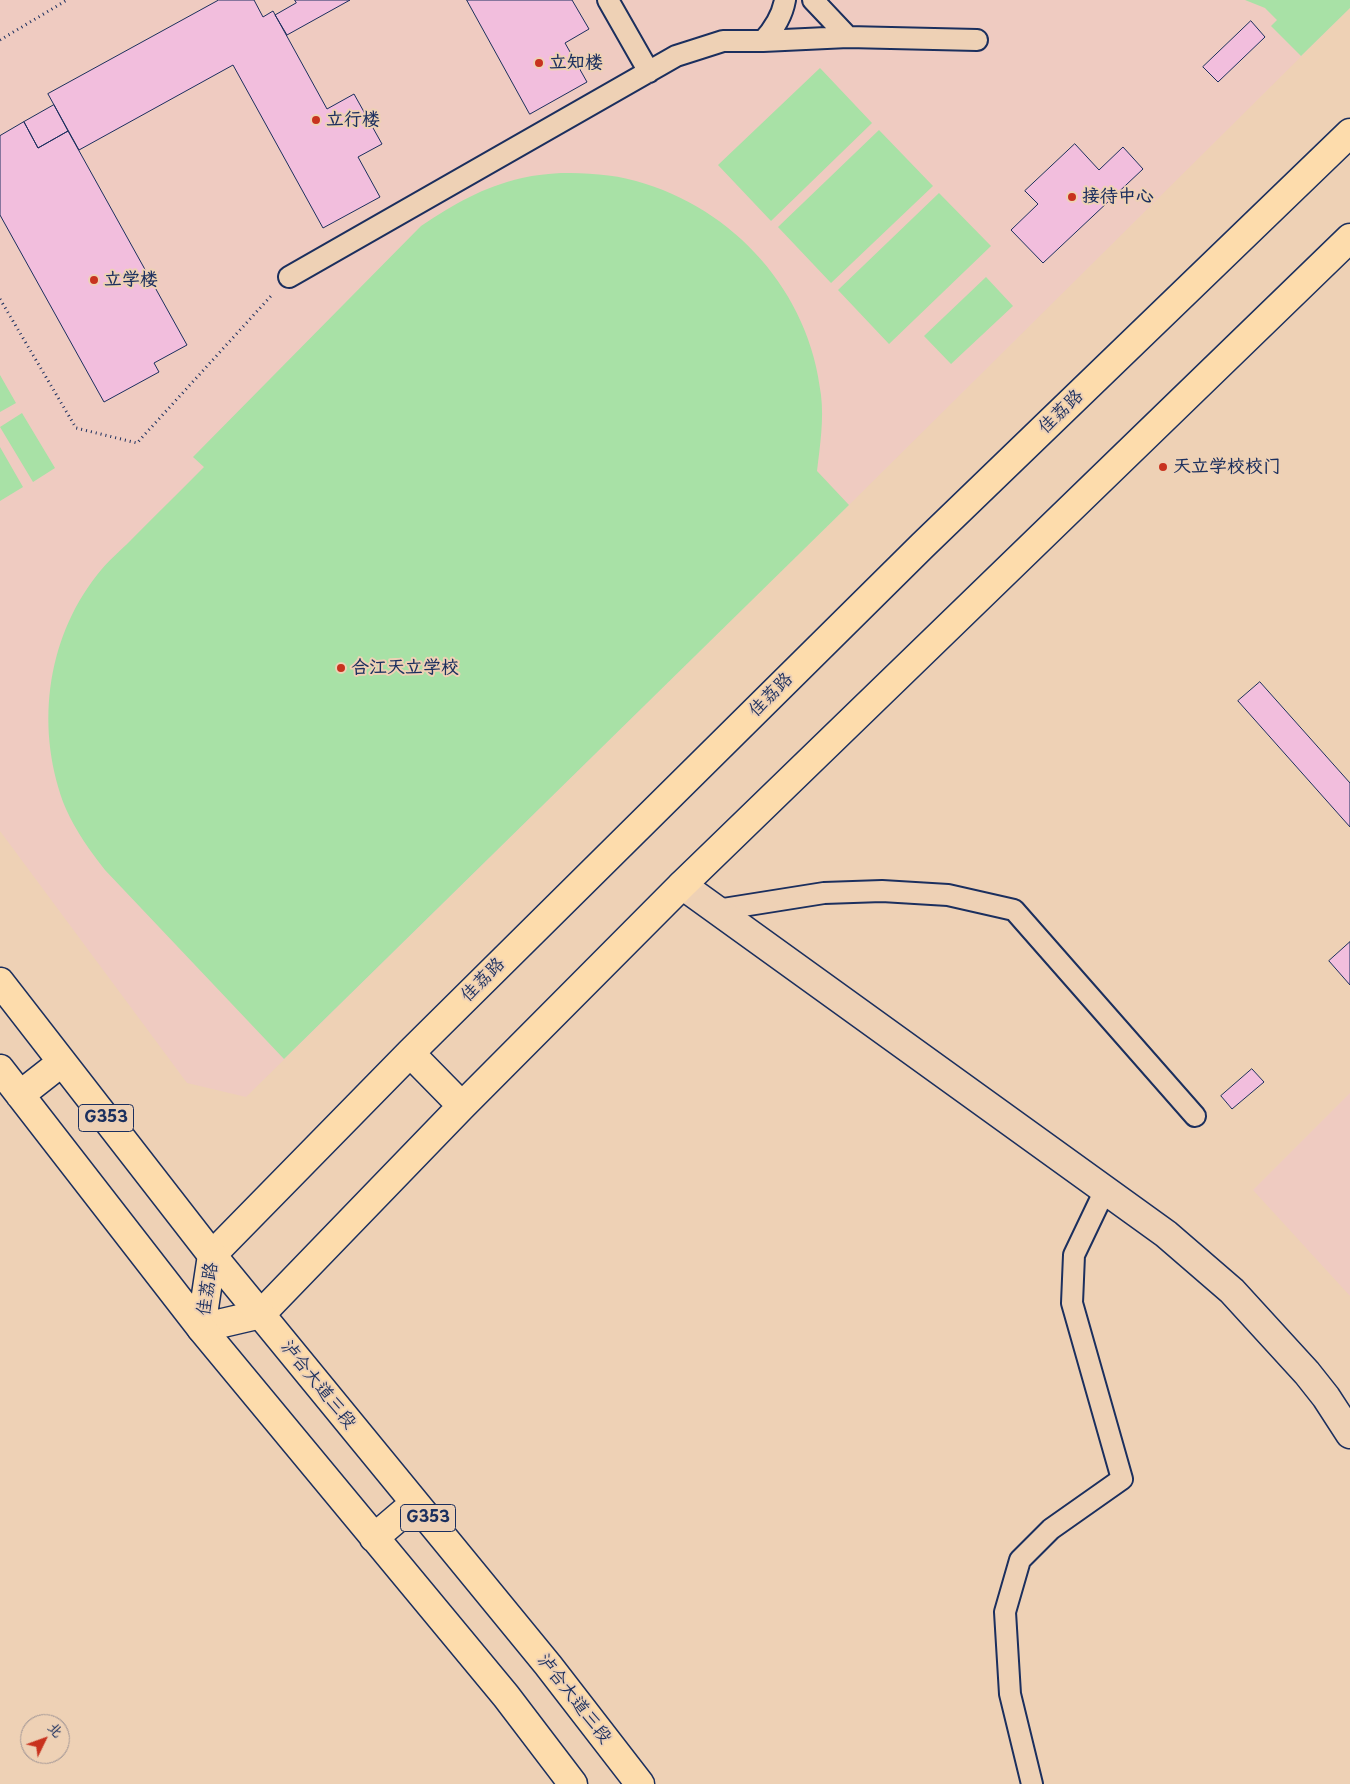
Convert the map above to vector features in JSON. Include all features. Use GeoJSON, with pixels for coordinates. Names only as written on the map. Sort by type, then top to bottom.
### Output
{"type":"FeatureCollection","features":[{"type":"Feature","properties":{"kind":"main road","name":"佳荔路"},"geometry":{"type":"LineString","coordinates":[[261,1314],[201,1328],[212,1255],[410,1053],[923,545],[1350,133]]}},
{"type":"Feature","properties":{"kind":"main road"},"geometry":{"type":"LineString","coordinates":[[261,1314],[462,1106],[682,885],[1350,238]]}},
{"type":"Feature","properties":{"kind":"main road","name":"泸合大道三段"},"geometry":{"type":"LineString","coordinates":[[0,982],[212,1255],[548,1665],[640,1784]]}},
{"type":"Feature","properties":{"kind":"main road"},"geometry":{"type":"LineString","coordinates":[[410,1053],[462,1106]]}},
{"type":"Feature","properties":{"kind":"main road"},"geometry":{"type":"LineString","coordinates":[[20,1095],[62,1062]]}},
{"type":"Feature","properties":{"kind":"main road","name":"G353"},"geometry":{"type":"LineString","coordinates":[[0,1069],[201,1328],[506,1696],[573,1784]]}},
{"type":"Feature","properties":{"kind":"main road"},"geometry":{"type":"LineString","coordinates":[[374,1538],[415,1503]]}},
{"type":"Feature","properties":{"kind":"street"},"geometry":{"type":"LineString","coordinates":[[682,885],[1166,1234],[1232,1291],[1307,1373],[1350,1434]]}},
{"type":"Feature","properties":{"kind":"lane"},"geometry":{"type":"LineString","coordinates":[[608,0],[649,72]]}},
{"type":"Feature","properties":{"kind":"lane"},"geometry":{"type":"LineString","coordinates":[[763,41],[779,20],[785,0]]}},
{"type":"Feature","properties":{"kind":"lane"},"geometry":{"type":"LineString","coordinates":[[813,0],[848,37]]}},
{"type":"Feature","properties":{"kind":"lane"},"geometry":{"type":"LineString","coordinates":[[288,277],[676,56],[723,41],[848,37],[977,40]]}},
{"type":"Feature","properties":{"kind":"lane"},"geometry":{"type":"LineString","coordinates":[[717,910],[824,893],[882,890],[948,895],[1014,910],[1195,1116]]}},
{"type":"Feature","properties":{"kind":"lane"},"geometry":{"type":"LineString","coordinates":[[1032,1784],[1010,1694],[1004,1612],[1020,1560],[1051,1529],[1122,1478],[1072,1303],[1074,1255],[1105,1190]]}},
{"type":"Feature","properties":{"kind":"path"},"geometry":{"type":"LineString","coordinates":[[0,40],[67,0]]}},
{"type":"Feature","properties":{"kind":"path"},"geometry":{"type":"LineString","coordinates":[[0,299],[76,428],[137,443],[288,277]]}},
{"type":"Feature","properties":{"kind":"shaded area","name":"合江天立学校"},"geometry":{"type":"Polygon","coordinates":[[[0,0],[1350,0],[1350,8],[849,505],[246,1097],[187,1083],[0,831],[0,0]]]}},
{"type":"Feature","properties":{"kind":"shaded area"},"geometry":{"type":"Polygon","coordinates":[[[1350,1093],[1350,1296],[1253,1190],[1350,1093]]]}},
{"type":"Feature","properties":{"kind":"green space"},"geometry":{"type":"Polygon","coordinates":[[[1245,0],[1350,0],[1350,8],[1301,56],[1271,26],[1277,20],[1265,8],[1245,0]]]}},
{"type":"Feature","properties":{"kind":"green space"},"geometry":{"type":"Polygon","coordinates":[[[820,68],[872,123],[771,221],[718,165],[820,68]]]}},
{"type":"Feature","properties":{"kind":"green space"},"geometry":{"type":"Polygon","coordinates":[[[879,130],[933,186],[831,283],[778,227],[879,130]]]}},
{"type":"Feature","properties":{"kind":"green space"},"geometry":{"type":"Polygon","coordinates":[[[561,173],[618,177],[636,181],[672,194],[705,211],[735,233],[761,260],[783,289],[801,322],[814,357],[822,404],[817,471],[849,505],[284,1059],[105,870],[74,825],[56,780],[50,749],[48,719],[50,688],[56,658],[66,629],[79,601],[97,575],[204,467],[193,457],[421,226],[445,210],[494,186],[527,177],[561,173]]]}},
{"type":"Feature","properties":{"kind":"green space"},"geometry":{"type":"Polygon","coordinates":[[[939,193],[991,246],[889,344],[838,290],[939,193]]]}},
{"type":"Feature","properties":{"kind":"green space"},"geometry":{"type":"Polygon","coordinates":[[[986,277],[1013,306],[951,364],[924,336],[986,277]]]}},
{"type":"Feature","properties":{"kind":"green space"},"geometry":{"type":"Polygon","coordinates":[[[0,375],[16,403],[0,412],[0,375]]]}},
{"type":"Feature","properties":{"kind":"green space"},"geometry":{"type":"Polygon","coordinates":[[[22,413],[55,468],[33,482],[0,427],[22,413]]]}},
{"type":"Feature","properties":{"kind":"green space"},"geometry":{"type":"Polygon","coordinates":[[[0,447],[23,487],[0,501],[0,447]]]}},
{"type":"Feature","properties":{"kind":"building","name":"立行楼"},"geometry":{"type":"Polygon","coordinates":[[[219,0],[254,0],[263,17],[273,11],[327,109],[354,94],[382,144],[358,157],[380,197],[323,228],[233,65],[79,150],[48,94],[219,0]]]}},
{"type":"Feature","properties":{"kind":"building"},"geometry":{"type":"Polygon","coordinates":[[[295,0],[350,0],[287,35],[275,15],[296,3],[295,0]]]}},
{"type":"Feature","properties":{"kind":"building","name":"立知楼"},"geometry":{"type":"Polygon","coordinates":[[[467,0],[572,0],[589,29],[565,43],[587,82],[530,114],[467,0]]]}},
{"type":"Feature","properties":{"kind":"building"},"geometry":{"type":"Polygon","coordinates":[[[1251,21],[1265,37],[1218,82],[1203,67],[1251,21]]]}},
{"type":"Feature","properties":{"kind":"building"},"geometry":{"type":"Polygon","coordinates":[[[54,105],[68,131],[38,148],[24,122],[54,105]]]}},
{"type":"Feature","properties":{"kind":"building","name":"立学楼"},"geometry":{"type":"Polygon","coordinates":[[[24,122],[38,148],[68,131],[187,345],[154,363],[159,372],[104,402],[0,215],[0,136],[24,122]]]}},
{"type":"Feature","properties":{"kind":"building","name":"接待中心"},"geometry":{"type":"Polygon","coordinates":[[[1075,144],[1099,170],[1123,147],[1143,169],[1043,263],[1011,230],[1038,204],[1025,191],[1075,144]]]}},
{"type":"Feature","properties":{"kind":"building"},"geometry":{"type":"Polygon","coordinates":[[[1260,682],[1350,783],[1350,827],[1238,701],[1260,682]]]}},
{"type":"Feature","properties":{"kind":"building"},"geometry":{"type":"Polygon","coordinates":[[[1350,942],[1350,985],[1329,961],[1350,942]]]}},
{"type":"Feature","properties":{"kind":"building"},"geometry":{"type":"Polygon","coordinates":[[[1252,1069],[1264,1082],[1232,1109],[1221,1096],[1252,1069]]]}},
{"type":"Feature","properties":{"kind":"place","name":"立知楼"},"geometry":{"type":"Point","coordinates":[539,63]}},
{"type":"Feature","properties":{"kind":"place","name":"立行楼"},"geometry":{"type":"Point","coordinates":[316,120]}},
{"type":"Feature","properties":{"kind":"place","name":"接待中心"},"geometry":{"type":"Point","coordinates":[1072,197]}},
{"type":"Feature","properties":{"kind":"place","name":"立学楼"},"geometry":{"type":"Point","coordinates":[94,280]}},
{"type":"Feature","properties":{"kind":"place","name":"天立学校校门"},"geometry":{"type":"Point","coordinates":[1163,467]}},
{"type":"Feature","properties":{"kind":"place","name":"合江天立学校"},"geometry":{"type":"Point","coordinates":[341,668]}}]}
